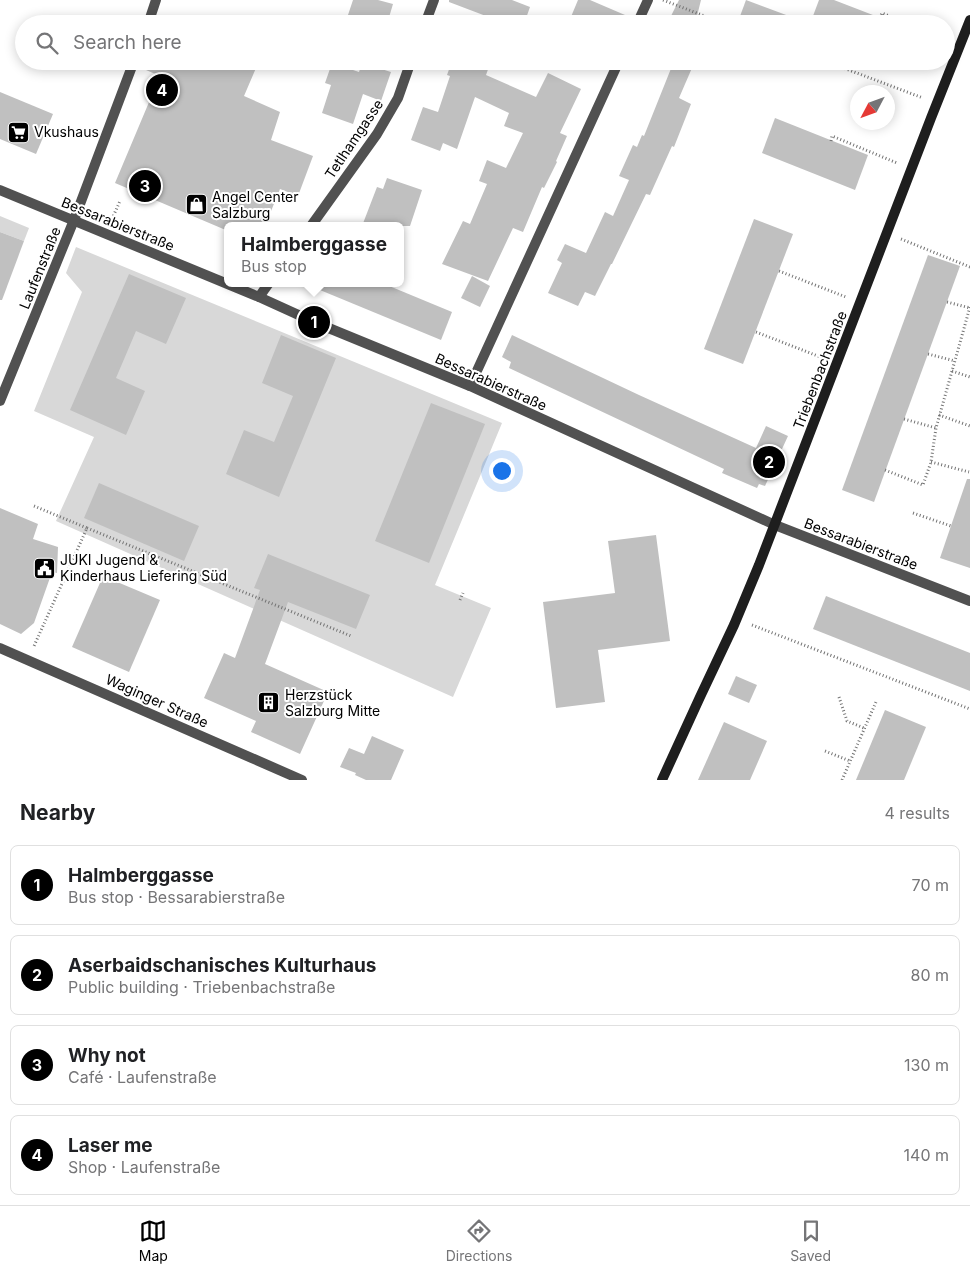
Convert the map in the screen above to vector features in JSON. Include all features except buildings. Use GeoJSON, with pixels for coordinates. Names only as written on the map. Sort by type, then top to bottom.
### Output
{"type":"FeatureCollection","features":[{"type":"Feature","properties":{"kind":"street"},"geometry":{"type":"LineString","coordinates":[[151,15],[156,0]]}},
{"type":"Feature","properties":{"kind":"street"},"geometry":{"type":"LineString","coordinates":[[428,15],[434,0]]}},
{"type":"Feature","properties":{"kind":"street"},"geometry":{"type":"LineString","coordinates":[[641,15],[648,0]]}},
{"type":"Feature","properties":{"kind":"street","name":"Triebenbachstraße"},"geometry":{"type":"LineString","coordinates":[[955,59],[970,20]]}},
{"type":"Feature","properties":{"kind":"street","name":"Laufenstraße"},"geometry":{"type":"LineString","coordinates":[[0,401],[74,220],[131,70]]}},
{"type":"Feature","properties":{"kind":"street","name":"Tetlhamgasse"},"geometry":{"type":"LineString","coordinates":[[314,222],[377,134],[398,98],[408,70]]}},
{"type":"Feature","properties":{"kind":"street"},"geometry":{"type":"LineString","coordinates":[[470,386],[616,70]]}},
{"type":"Feature","properties":{"kind":"street","name":"Triebenbachstraße"},"geometry":{"type":"LineString","coordinates":[[662,780],[737,619],[951,70]]}},
{"type":"Feature","properties":{"kind":"street","name":"Bessarabierstraße"},"geometry":{"type":"LineString","coordinates":[[0,190],[224,282]]}},
{"type":"Feature","properties":{"kind":"street","name":"Bessarabierstraße"},"geometry":{"type":"LineString","coordinates":[[235,287],[470,386],[775,525],[970,601]]}},
{"type":"Feature","properties":{"kind":"street"},"geometry":{"type":"LineString","coordinates":[[259,297],[266,287]]}},
{"type":"Feature","properties":{"kind":"street","name":"Waginger Straße"},"geometry":{"type":"LineString","coordinates":[[0,648],[302,780]]}},
{"type":"Feature","properties":{"kind":"path"},"geometry":{"type":"LineString","coordinates":[[662,0],[701,15]]}},
{"type":"Feature","properties":{"kind":"path"},"geometry":{"type":"LineString","coordinates":[[849,70],[924,98]]}},
{"type":"Feature","properties":{"kind":"path"},"geometry":{"type":"LineString","coordinates":[[831,140],[832,136],[912,169]]}},
{"type":"Feature","properties":{"kind":"path"},"geometry":{"type":"LineString","coordinates":[[887,234],[970,267]]}},
{"type":"Feature","properties":{"kind":"path"},"geometry":{"type":"LineString","coordinates":[[779,271],[860,303]]}},
{"type":"Feature","properties":{"kind":"path"},"geometry":{"type":"LineString","coordinates":[[885,470],[923,486],[931,462],[939,415],[954,361],[968,322],[970,308],[947,302]]}},
{"type":"Feature","properties":{"kind":"path"},"geometry":{"type":"LineString","coordinates":[[756,332],[837,364]]}},
{"type":"Feature","properties":{"kind":"path"},"geometry":{"type":"LineString","coordinates":[[928,354],[954,361]]}},
{"type":"Feature","properties":{"kind":"path"},"geometry":{"type":"LineString","coordinates":[[952,371],[970,377]]}},
{"type":"Feature","properties":{"kind":"path"},"geometry":{"type":"LineString","coordinates":[[939,415],[970,426]]}},
{"type":"Feature","properties":{"kind":"path"},"geometry":{"type":"LineString","coordinates":[[904,419],[936,428]]}},
{"type":"Feature","properties":{"kind":"path"},"geometry":{"type":"LineString","coordinates":[[931,462],[969,472]]}},
{"type":"Feature","properties":{"kind":"path"},"geometry":{"type":"LineString","coordinates":[[34,506],[351,636]]}},
{"type":"Feature","properties":{"kind":"path"},"geometry":{"type":"LineString","coordinates":[[914,513],[951,526]]}},
{"type":"Feature","properties":{"kind":"path"},"geometry":{"type":"LineString","coordinates":[[28,660],[86,528]]}},
{"type":"Feature","properties":{"kind":"path"},"geometry":{"type":"LineString","coordinates":[[460,600],[463,593]]}},
{"type":"Feature","properties":{"kind":"path"},"geometry":{"type":"LineString","coordinates":[[737,619],[970,709]]}},
{"type":"Feature","properties":{"kind":"path"},"geometry":{"type":"LineString","coordinates":[[839,697],[847,721],[864,728]]}},
{"type":"Feature","properties":{"kind":"path"},"geometry":{"type":"LineString","coordinates":[[842,780],[876,702]]}},
{"type":"Feature","properties":{"kind":"path"},"geometry":{"type":"LineString","coordinates":[[825,751],[850,761]]}},
{"type":"Feature","properties":{"kind":"shaded area"},"geometry":{"type":"Polygon","coordinates":[[[0,216],[29,228],[24,241],[0,232],[0,216]]]}},
{"type":"Feature","properties":{"kind":"shaded area"},"geometry":{"type":"Polygon","coordinates":[[[76,247],[502,423],[435,585],[491,608],[453,697],[56,521],[94,437],[34,411],[82,292],[66,273],[76,247]]]}},
{"type":"Feature","properties":{"kind":"place","name":"Laser me"},"geometry":{"type":"Point","coordinates":[162,90]}},
{"type":"Feature","properties":{"kind":"place","name":"Vkushaus"},"geometry":{"type":"Point","coordinates":[18,132]}},
{"type":"Feature","properties":{"kind":"place","name":"Why not"},"geometry":{"type":"Point","coordinates":[145,186]}},
{"type":"Feature","properties":{"kind":"place","name":"Angel Center Salzburg"},"geometry":{"type":"Point","coordinates":[196,205]}},
{"type":"Feature","properties":{"kind":"place","name":"Halmberggasse"},"geometry":{"type":"Point","coordinates":[314,322]}},
{"type":"Feature","properties":{"kind":"place","name":"Aserbaidschanisches Kulturhaus"},"geometry":{"type":"Point","coordinates":[769,462]}},
{"type":"Feature","properties":{"kind":"place","name":"JUKI Jugend & Kinderhaus Liefering Süd"},"geometry":{"type":"Point","coordinates":[44,568]}},
{"type":"Feature","properties":{"kind":"place","name":"Herzstück Salzburg Mitte"},"geometry":{"type":"Point","coordinates":[269,703]}}]}
